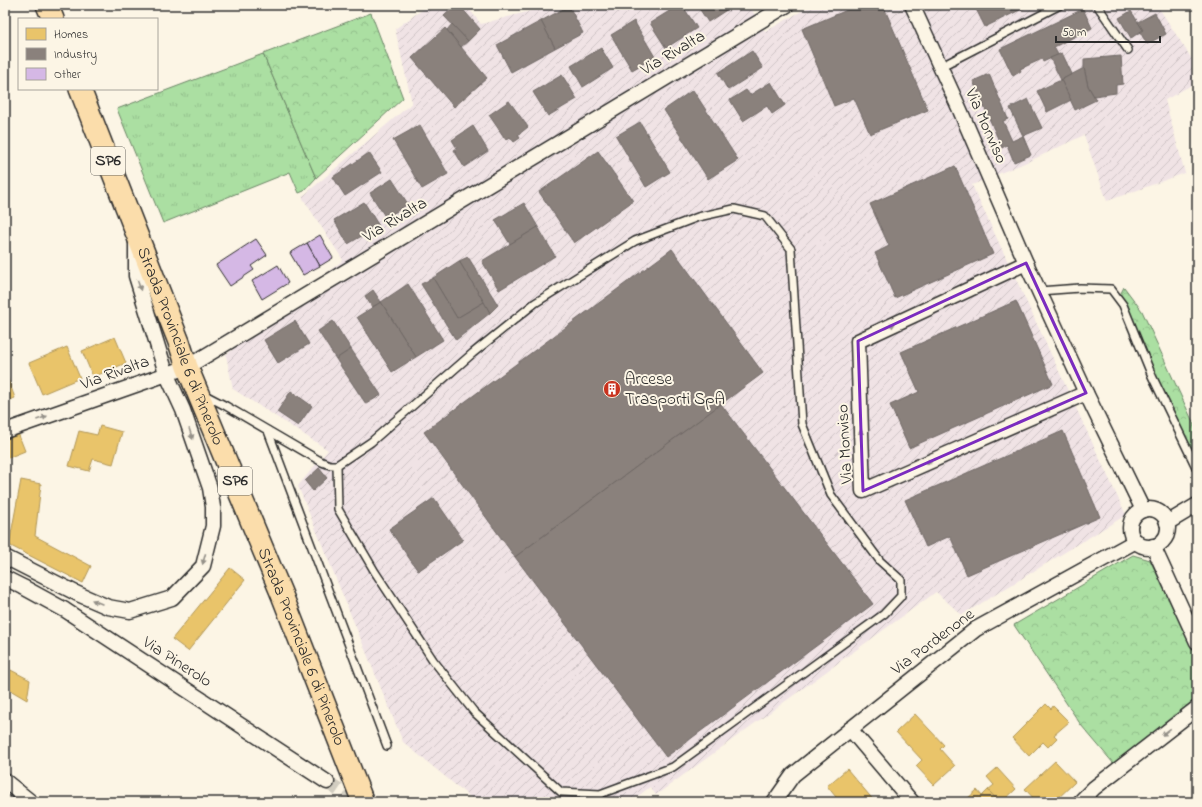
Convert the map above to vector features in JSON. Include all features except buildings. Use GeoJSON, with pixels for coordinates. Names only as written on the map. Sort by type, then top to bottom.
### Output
{"type":"FeatureCollection","features":[{"type":"Feature","properties":{"kind":"main road"},"geometry":{"type":"LineString","coordinates":[[47,5],[53,18]]}},
{"type":"Feature","properties":{"kind":"main road","name":"Strada Provinciale 6 di Pinerolo"},"geometry":{"type":"LineString","coordinates":[[80,90],[183,353],[187,367],[282,595],[364,802]]}},
{"type":"Feature","properties":{"kind":"street","name":"Via Rivalta"},"geometry":{"type":"LineString","coordinates":[[5,431],[166,373],[187,367],[787,5]]}},
{"type":"Feature","properties":{"kind":"street","name":"Via Monviso"},"geometry":{"type":"LineString","coordinates":[[912,5],[1026,263],[1086,394],[1143,510]]}},
{"type":"Feature","properties":{"kind":"street"},"geometry":{"type":"LineString","coordinates":[[5,557],[78,594],[108,607],[130,611],[172,598],[202,566],[213,526],[213,507],[210,488],[183,410],[166,373],[136,276],[136,232]]}},
{"type":"Feature","properties":{"kind":"street","name":"Via Monviso"},"geometry":{"type":"LineString","coordinates":[[1026,263],[858,341],[863,491],[1086,394]]}},
{"type":"Feature","properties":{"kind":"street"},"geometry":{"type":"LineString","coordinates":[[183,410],[187,367]]}},
{"type":"Feature","properties":{"kind":"street"},"geometry":{"type":"LineString","coordinates":[[1167,523],[1197,505]]}},
{"type":"Feature","properties":{"kind":"street"},"geometry":{"type":"LineString","coordinates":[[1149,509],[1161,512],[1167,523],[1168,529],[1163,540],[1159,544],[1153,546],[1141,545],[1132,536],[1130,530],[1133,517],[1143,510],[1149,509]]}},
{"type":"Feature","properties":{"kind":"street","name":"Via Pordenone"},"geometry":{"type":"LineString","coordinates":[[774,802],[793,775],[976,629],[1136,541]]}},
{"type":"Feature","properties":{"kind":"street"},"geometry":{"type":"LineString","coordinates":[[1153,546],[1197,642]]}},
{"type":"Feature","properties":{"kind":"street","name":"Via Pinerolo"},"geometry":{"type":"LineString","coordinates":[[5,578],[64,610],[327,782]]}},
{"type":"Feature","properties":{"kind":"street"},"geometry":{"type":"LineString","coordinates":[[1080,802],[1094,788],[1197,708]]}},
{"type":"Feature","properties":{"kind":"street"},"geometry":{"type":"LineString","coordinates":[[850,729],[912,802]]}},
{"type":"Feature","properties":{"kind":"street"},"geometry":{"type":"LineString","coordinates":[[5,781],[31,802]]}},
{"type":"Feature","properties":{"kind":"lane"},"geometry":{"type":"LineString","coordinates":[[940,67],[1060,5]]}},
{"type":"Feature","properties":{"kind":"lane"},"geometry":{"type":"LineString","coordinates":[[1097,5],[1128,50]]}},
{"type":"Feature","properties":{"kind":"lane"},"geometry":{"type":"LineString","coordinates":[[198,391],[322,462],[330,465],[337,465],[371,442],[473,353],[535,303],[635,241],[698,217],[734,209],[765,216],[791,249],[802,424],[831,495],[880,560],[902,580],[901,596],[884,614],[673,767],[600,794],[561,792],[474,712],[433,660],[375,572],[338,509],[337,465]]}},
{"type":"Feature","properties":{"kind":"lane"},"geometry":{"type":"LineString","coordinates":[[1039,291],[1080,288],[1111,289],[1123,305],[1152,376],[1197,469]]}},
{"type":"Feature","properties":{"kind":"lane"},"geometry":{"type":"LineString","coordinates":[[268,431],[387,746]]}},
{"type":"Feature","properties":{"kind":"highlighted area"},"geometry":{"type":"Polygon","coordinates":[[[1026,263],[1086,393],[863,491],[858,341],[1026,263]]]}},
{"type":"Feature","properties":{"kind":"shaded area"},"geometry":{"type":"Polygon","coordinates":[[[429,5],[466,5],[481,24],[553,5],[749,5],[765,32],[812,5],[1157,5],[1197,67],[1197,82],[1165,100],[1185,173],[1107,201],[1084,135],[1034,159],[972,185],[1126,515],[962,615],[936,592],[656,795],[650,787],[630,802],[476,802],[403,742],[298,486],[328,450],[233,389],[226,355],[343,260],[302,197],[412,103],[395,29],[429,5]]]}},
{"type":"Feature","properties":{"kind":"green space"},"geometry":{"type":"Polygon","coordinates":[[[371,13],[403,98],[316,178],[263,54],[371,13]]]}},
{"type":"Feature","properties":{"kind":"green space"},"geometry":{"type":"Polygon","coordinates":[[[263,54],[316,178],[304,191],[299,193],[290,172],[163,223],[117,109],[263,54]]]}},
{"type":"Feature","properties":{"kind":"green space"},"geometry":{"type":"Polygon","coordinates":[[[1124,287],[1142,311],[1192,420],[1197,434],[1197,463],[1173,415],[1119,297],[1124,287]]]}},
{"type":"Feature","properties":{"kind":"green space"},"geometry":{"type":"Polygon","coordinates":[[[1133,555],[1150,560],[1197,658],[1197,700],[1114,764],[1081,725],[1014,625],[1133,555]]]}},
{"type":"Feature","properties":{"kind":"tunnel"},"geometry":{"type":"LineString","coordinates":[[327,782],[357,802]]}},
{"type":"Feature","properties":{"kind":"place","name":"Arcese Trasporti SpA"},"geometry":{"type":"Point","coordinates":[612,389]}}]}
